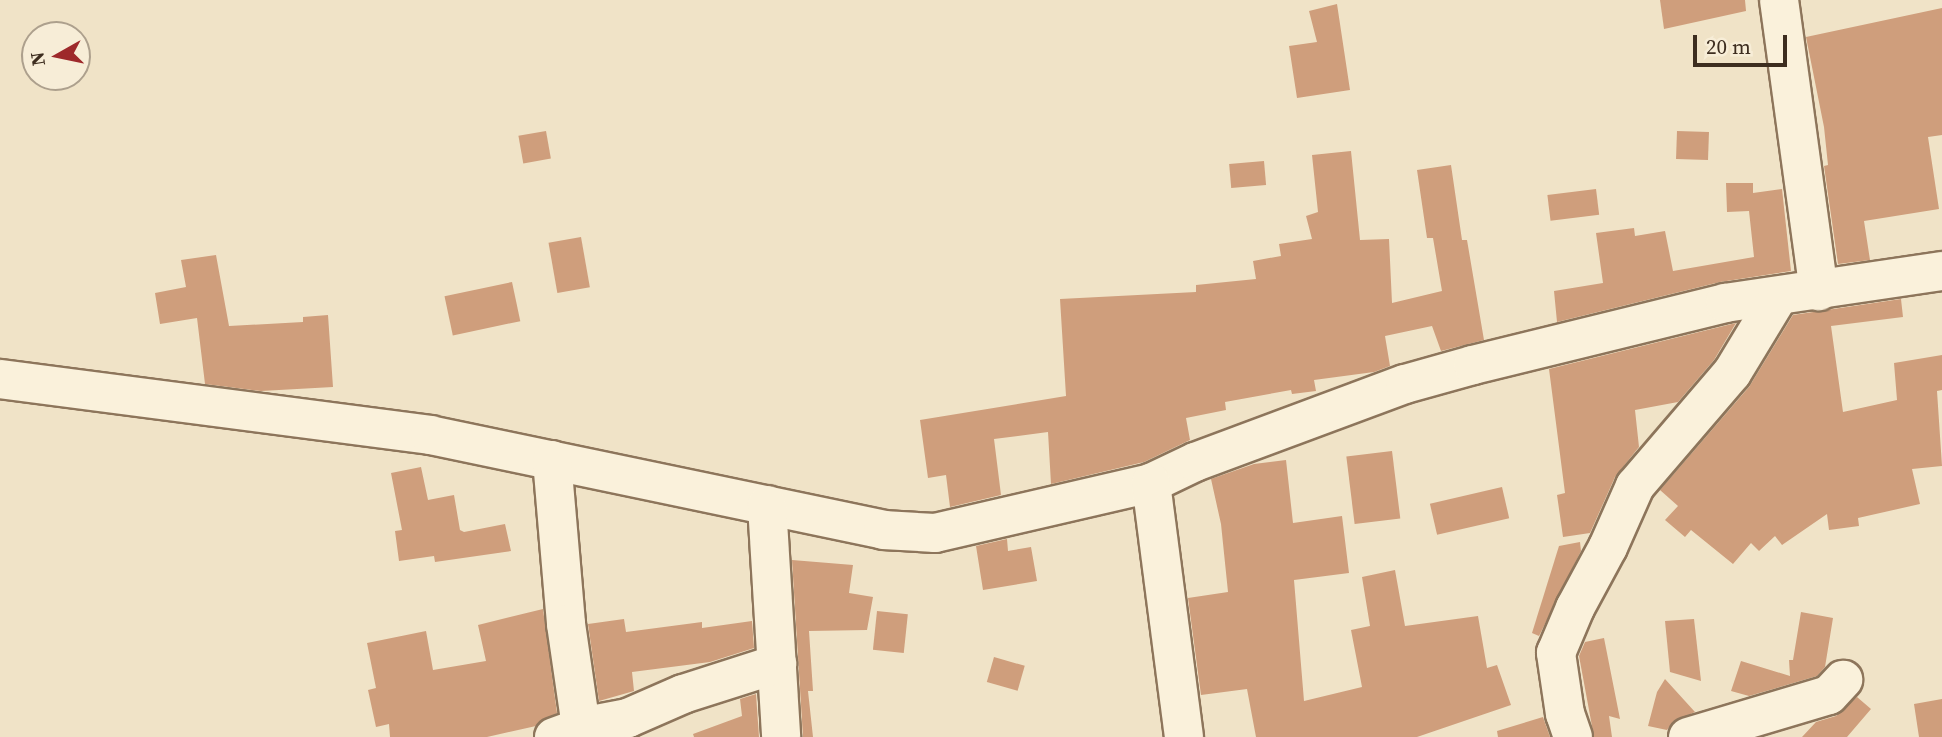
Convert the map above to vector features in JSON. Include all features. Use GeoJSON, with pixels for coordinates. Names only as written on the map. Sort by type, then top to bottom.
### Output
{"type":"FeatureCollection","features":[{"type":"Feature","properties":{"kind":"street"},"geometry":{"type":"LineString","coordinates":[[1779,0],[1819,291]]}},
{"type":"Feature","properties":{"kind":"street"},"geometry":{"type":"LineString","coordinates":[[0,379],[430,435],[883,530],[935,533],[1151,483],[1195,462],[1405,384],[1725,303],[1942,271]]}},
{"type":"Feature","properties":{"kind":"street"},"geometry":{"type":"LineString","coordinates":[[1573,737],[1565,714],[1556,653],[1575,608],[1608,547],[1635,486],[1738,365],[1778,297]]}},
{"type":"Feature","properties":{"kind":"street"},"geometry":{"type":"LineString","coordinates":[[552,460],[566,624],[568,732],[628,718],[683,694],[776,664]]}},
{"type":"Feature","properties":{"kind":"street"},"geometry":{"type":"LineString","coordinates":[[1151,483],[1184,737]]}},
{"type":"Feature","properties":{"kind":"street"},"geometry":{"type":"LineString","coordinates":[[766,505],[781,737]]}},
{"type":"Feature","properties":{"kind":"street"},"geometry":{"type":"LineString","coordinates":[[1688,737],[1829,695],[1843,680]]}},
{"type":"Feature","properties":{"kind":"building"},"geometry":{"type":"Polygon","coordinates":[[[1660,0],[1745,0],[1746,11],[1664,29],[1660,0]]]}},
{"type":"Feature","properties":{"kind":"building"},"geometry":{"type":"Polygon","coordinates":[[[1337,4],[1350,90],[1297,98],[1289,46],[1317,42],[1309,11],[1337,4]]]}},
{"type":"Feature","properties":{"kind":"building"},"geometry":{"type":"Polygon","coordinates":[[[1942,8],[1942,135],[1928,137],[1939,209],[1864,221],[1870,260],[1838,264],[1824,166],[1828,165],[1824,127],[1806,37],[1942,8]]]}},
{"type":"Feature","properties":{"kind":"building"},"geometry":{"type":"Polygon","coordinates":[[[546,131],[551,159],[523,163],[518,136],[546,131]]]}},
{"type":"Feature","properties":{"kind":"building"},"geometry":{"type":"Polygon","coordinates":[[[1677,131],[1709,132],[1708,160],[1676,159],[1677,131]]]}},
{"type":"Feature","properties":{"kind":"building"},"geometry":{"type":"Polygon","coordinates":[[[1351,151],[1360,240],[1389,239],[1392,303],[1442,291],[1433,238],[1427,238],[1417,170],[1451,165],[1462,240],[1467,240],[1484,340],[1441,351],[1432,326],[1385,336],[1390,366],[1374,372],[1314,380],[1316,391],[1292,394],[1291,390],[1225,402],[1226,410],[1186,418],[1190,440],[1144,462],[1051,484],[1048,432],[994,439],[1001,495],[950,507],[946,475],[928,478],[920,420],[1066,396],[1060,299],[1196,292],[1196,285],[1256,279],[1253,261],[1281,256],[1279,244],[1312,239],[1306,216],[1318,212],[1312,155],[1351,151]]]}},
{"type":"Feature","properties":{"kind":"building"},"geometry":{"type":"Polygon","coordinates":[[[1264,161],[1266,185],[1231,188],[1229,164],[1264,161]]]}},
{"type":"Feature","properties":{"kind":"building"},"geometry":{"type":"Polygon","coordinates":[[[1726,183],[1753,183],[1753,193],[1782,189],[1791,271],[1720,282],[1557,322],[1554,291],[1603,283],[1596,233],[1634,228],[1635,236],[1665,231],[1673,271],[1754,257],[1749,211],[1727,212],[1726,183]]]}},
{"type":"Feature","properties":{"kind":"building"},"geometry":{"type":"Polygon","coordinates":[[[1596,189],[1599,215],[1551,221],[1547,195],[1596,189]]]}},
{"type":"Feature","properties":{"kind":"building"},"geometry":{"type":"Polygon","coordinates":[[[581,237],[590,287],[557,293],[549,243],[581,237]]]}},
{"type":"Feature","properties":{"kind":"building"},"geometry":{"type":"Polygon","coordinates":[[[216,255],[229,326],[303,322],[303,317],[328,315],[333,387],[261,391],[205,384],[197,318],[160,324],[155,293],[186,287],[181,260],[216,255]]]}},
{"type":"Feature","properties":{"kind":"building"},"geometry":{"type":"Polygon","coordinates":[[[512,282],[520,321],[453,335],[445,296],[512,282]]]}},
{"type":"Feature","properties":{"kind":"building"},"geometry":{"type":"Polygon","coordinates":[[[1901,299],[1903,317],[1831,326],[1843,412],[1897,400],[1894,363],[1942,355],[1942,390],[1937,391],[1942,466],[1912,469],[1920,504],[1858,518],[1859,526],[1829,530],[1827,514],[1782,545],[1775,536],[1759,551],[1751,543],[1733,564],[1691,530],[1685,537],[1665,520],[1678,506],[1660,490],[1749,387],[1793,315],[1901,299]]]}},
{"type":"Feature","properties":{"kind":"building"},"geometry":{"type":"Polygon","coordinates":[[[1736,323],[1714,360],[1678,402],[1635,410],[1639,447],[1615,477],[1590,533],[1563,537],[1557,495],[1565,493],[1549,369],[1736,323]]]}},
{"type":"Feature","properties":{"kind":"building"},"geometry":{"type":"Polygon","coordinates":[[[1392,451],[1400,518],[1355,524],[1346,457],[1392,451]]]}},
{"type":"Feature","properties":{"kind":"building"},"geometry":{"type":"Polygon","coordinates":[[[1286,460],[1293,523],[1342,516],[1349,573],[1294,580],[1304,701],[1362,687],[1351,630],[1370,626],[1362,577],[1395,570],[1405,626],[1478,616],[1487,668],[1497,665],[1511,705],[1417,737],[1256,737],[1247,689],[1201,695],[1188,598],[1228,592],[1221,524],[1211,479],[1254,464],[1286,460]]]}},
{"type":"Feature","properties":{"kind":"building"},"geometry":{"type":"Polygon","coordinates":[[[421,467],[428,500],[454,495],[460,530],[464,532],[505,524],[511,551],[435,562],[434,556],[399,561],[395,531],[402,530],[391,473],[421,467]]]}},
{"type":"Feature","properties":{"kind":"building"},"geometry":{"type":"Polygon","coordinates":[[[1502,487],[1509,518],[1437,535],[1430,504],[1502,487]]]}},
{"type":"Feature","properties":{"kind":"building"},"geometry":{"type":"Polygon","coordinates":[[[1007,539],[1008,551],[1031,547],[1037,581],[983,590],[976,546],[1007,539]]]}},
{"type":"Feature","properties":{"kind":"building"},"geometry":{"type":"Polygon","coordinates":[[[1580,542],[1581,551],[1539,636],[1532,633],[1559,546],[1580,542]]]}},
{"type":"Feature","properties":{"kind":"building"},"geometry":{"type":"Polygon","coordinates":[[[792,560],[853,565],[849,593],[873,597],[867,630],[809,631],[813,691],[808,691],[813,737],[803,737],[792,560]]]}},
{"type":"Feature","properties":{"kind":"building"},"geometry":{"type":"Polygon","coordinates":[[[543,609],[557,713],[536,726],[487,737],[390,737],[389,724],[376,727],[368,690],[376,688],[367,643],[426,631],[433,670],[486,661],[478,625],[543,609]]]}},
{"type":"Feature","properties":{"kind":"building"},"geometry":{"type":"Polygon","coordinates":[[[877,611],[908,614],[904,653],[873,650],[877,611]]]}},
{"type":"Feature","properties":{"kind":"building"},"geometry":{"type":"Polygon","coordinates":[[[1801,612],[1833,618],[1825,667],[1817,676],[1749,696],[1731,691],[1741,661],[1790,676],[1789,660],[1793,660],[1801,612]]]}},
{"type":"Feature","properties":{"kind":"building"},"geometry":{"type":"Polygon","coordinates":[[[624,619],[626,632],[702,622],[702,628],[752,621],[754,648],[710,662],[632,672],[634,691],[599,701],[588,624],[624,619]]]}},
{"type":"Feature","properties":{"kind":"building"},"geometry":{"type":"Polygon","coordinates":[[[1694,619],[1701,681],[1670,672],[1665,621],[1694,619]]]}},
{"type":"Feature","properties":{"kind":"building"},"geometry":{"type":"Polygon","coordinates":[[[1604,638],[1620,719],[1609,716],[1612,737],[1594,737],[1579,656],[1585,642],[1604,638]]]}},
{"type":"Feature","properties":{"kind":"building"},"geometry":{"type":"Polygon","coordinates":[[[994,657],[1025,666],[1018,691],[987,682],[994,657]]]}},
{"type":"Feature","properties":{"kind":"building"},"geometry":{"type":"Polygon","coordinates":[[[1665,679],[1695,712],[1673,722],[1667,730],[1648,726],[1657,692],[1665,679]]]}},
{"type":"Feature","properties":{"kind":"building"},"geometry":{"type":"Polygon","coordinates":[[[756,694],[759,737],[694,737],[693,734],[742,716],[740,699],[756,694]]]}},
{"type":"Feature","properties":{"kind":"building"},"geometry":{"type":"Polygon","coordinates":[[[1857,697],[1871,709],[1847,737],[1802,737],[1816,722],[1836,716],[1857,697]]]}},
{"type":"Feature","properties":{"kind":"building"},"geometry":{"type":"Polygon","coordinates":[[[1942,699],[1942,737],[1919,737],[1914,704],[1942,699]]]}},
{"type":"Feature","properties":{"kind":"building"},"geometry":{"type":"Polygon","coordinates":[[[1543,717],[1550,737],[1498,737],[1497,731],[1543,717]]]}}]}
